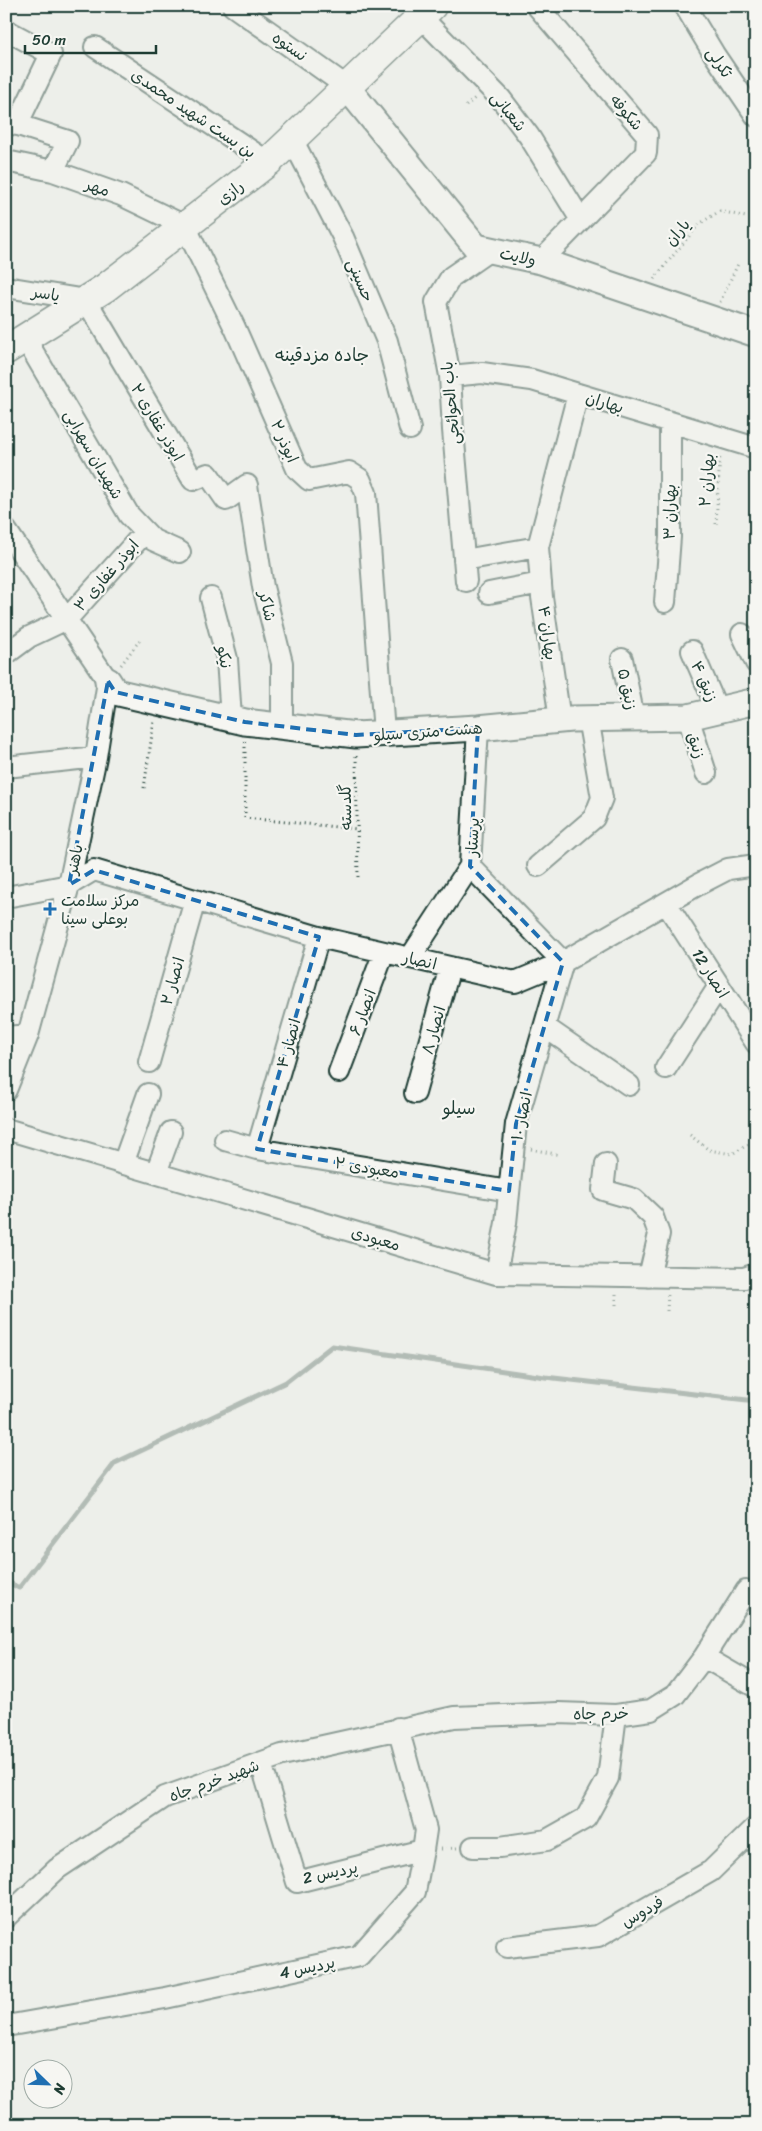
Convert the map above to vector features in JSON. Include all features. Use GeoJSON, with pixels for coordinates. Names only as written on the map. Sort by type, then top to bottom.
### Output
{"type":"FeatureCollection","features":[{"type":"Feature","properties":{"kind":"main road","name":"رازی"},"geometry":{"type":"LineString","coordinates":[[16,344],[105,288],[268,162],[426,11]]}},
{"type":"Feature","properties":{"kind":"street","name":"نستوه"},"geometry":{"type":"LineString","coordinates":[[233,6],[346,86]]}},
{"type":"Feature","properties":{"kind":"street","name":"شکوفه"},"geometry":{"type":"LineString","coordinates":[[537,6],[646,135],[646,153],[541,260]]}},
{"type":"Feature","properties":{"kind":"street","name":"تکرلی"},"geometry":{"type":"LineString","coordinates":[[692,9],[756,116]]}},
{"type":"Feature","properties":{"kind":"street","name":"شعبانی"},"geometry":{"type":"LineString","coordinates":[[426,11],[501,99],[529,136],[580,220]]}},
{"type":"Feature","properties":{"kind":"street"},"geometry":{"type":"LineString","coordinates":[[6,30],[51,54],[12,123],[68,141],[53,172]]}},
{"type":"Feature","properties":{"kind":"street","name":"بن بست شهید محمدی"},"geometry":{"type":"LineString","coordinates":[[95,47],[268,162]]}},
{"type":"Feature","properties":{"kind":"street","name":"ولایت"},"geometry":{"type":"LineString","coordinates":[[346,86],[476,247],[541,260],[756,334]]}},
{"type":"Feature","properties":{"kind":"street","name":"حسینی"},"geometry":{"type":"LineString","coordinates":[[292,139],[343,237],[387,341],[410,429]]}},
{"type":"Feature","properties":{"kind":"street","name":"مهر"},"geometry":{"type":"LineString","coordinates":[[6,161],[53,172],[121,195],[184,226]]}},
{"type":"Feature","properties":{"kind":"street","name":"ابوذر ۲"},"geometry":{"type":"LineString","coordinates":[[184,226],[235,328],[297,469],[309,480],[349,472],[360,479],[366,493],[384,733]]}},
{"type":"Feature","properties":{"kind":"street","name":"باب الحوائجی"},"geometry":{"type":"LineString","coordinates":[[466,581],[450,376],[436,302],[451,277],[490,250]]}},
{"type":"Feature","properties":{"kind":"street","name":"یاسر"},"geometry":{"type":"LineString","coordinates":[[6,287],[86,300]]}},
{"type":"Feature","properties":{"kind":"street","name":"ابوذر غفاری ۲"},"geometry":{"type":"LineString","coordinates":[[86,300],[193,480],[208,474],[226,500],[247,485]]}},
{"type":"Feature","properties":{"kind":"street","name":"شهیدان سهرابی"},"geometry":{"type":"LineString","coordinates":[[16,344],[129,515],[153,540],[180,552]]}},
{"type":"Feature","properties":{"kind":"street","name":"بهاران"},"geometry":{"type":"LineString","coordinates":[[450,376],[482,374],[532,380],[756,448]]}},
{"type":"Feature","properties":{"kind":"street","name":"بهاران ۴"},"geometry":{"type":"LineString","coordinates":[[560,720],[541,583],[538,547],[578,394]]}},
{"type":"Feature","properties":{"kind":"street","name":"بهاران ۳"},"geometry":{"type":"LineString","coordinates":[[665,602],[670,537],[670,422]]}},
{"type":"Feature","properties":{"kind":"street","name":"شاکر"},"geometry":{"type":"LineString","coordinates":[[247,485],[263,587],[282,663],[282,726]]}},
{"type":"Feature","properties":{"kind":"street"},"geometry":{"type":"LineString","coordinates":[[6,530],[108,681]]}},
{"type":"Feature","properties":{"kind":"street","name":"ابوذر غفاری ۳"},"geometry":{"type":"LineString","coordinates":[[67,619],[145,532]]}},
{"type":"Feature","properties":{"kind":"street"},"geometry":{"type":"LineString","coordinates":[[464,560],[538,547]]}},
{"type":"Feature","properties":{"kind":"street"},"geometry":{"type":"LineString","coordinates":[[489,593],[541,583]]}},
{"type":"Feature","properties":{"kind":"street","name":"نیکو"},"geometry":{"type":"LineString","coordinates":[[211,598],[227,659],[238,720]]}},
{"type":"Feature","properties":{"kind":"street"},"geometry":{"type":"LineString","coordinates":[[6,654],[29,637],[67,619]]}},
{"type":"Feature","properties":{"kind":"street"},"geometry":{"type":"LineString","coordinates":[[742,634],[756,663]]}},
{"type":"Feature","properties":{"kind":"street","name":"زنبق ۴"},"geometry":{"type":"LineString","coordinates":[[692,651],[718,711]]}},
{"type":"Feature","properties":{"kind":"street","name":"زنبق ۵"},"geometry":{"type":"LineString","coordinates":[[622,659],[634,718]]}},
{"type":"Feature","properties":{"kind":"street","name":"هشت متری سیلو"},"geometry":{"type":"LineString","coordinates":[[108,681],[115,692],[238,720],[356,735],[478,728],[588,718],[688,717],[756,702]]}},
{"type":"Feature","properties":{"kind":"street","name":"باهنر"},"geometry":{"type":"LineString","coordinates":[[6,1090],[28,1035],[69,884],[96,757],[108,681]]}},
{"type":"Feature","properties":{"kind":"street","name":"زنبق"},"geometry":{"type":"LineString","coordinates":[[688,717],[706,773]]}},
{"type":"Feature","properties":{"kind":"street"},"geometry":{"type":"LineString","coordinates":[[538,866],[594,818],[602,798],[588,718]]}},
{"type":"Feature","properties":{"kind":"street","name":"پرستار"},"geometry":{"type":"LineString","coordinates":[[410,958],[470,866],[478,728]]}},
{"type":"Feature","properties":{"kind":"street"},"geometry":{"type":"LineString","coordinates":[[6,767],[96,757]]}},
{"type":"Feature","properties":{"kind":"street","name":"انصار"},"geometry":{"type":"LineString","coordinates":[[6,897],[69,884],[94,870],[319,937],[516,982],[563,962],[728,869],[756,865]]}},
{"type":"Feature","properties":{"kind":"street"},"geometry":{"type":"LineString","coordinates":[[470,866],[563,962]]}},
{"type":"Feature","properties":{"kind":"street","name":"انصار ۲"},"geometry":{"type":"LineString","coordinates":[[149,1062],[195,900]]}},
{"type":"Feature","properties":{"kind":"street","name":"انصار 12"},"geometry":{"type":"LineString","coordinates":[[666,903],[756,1043]]}},
{"type":"Feature","properties":{"kind":"street","name":"انصار ۴"},"geometry":{"type":"LineString","coordinates":[[257,1149],[319,937]]}},
{"type":"Feature","properties":{"kind":"street","name":"انصار ۶"},"geometry":{"type":"LineString","coordinates":[[339,1072],[384,952]]}},
{"type":"Feature","properties":{"kind":"street","name":"انصار ۱۰"},"geometry":{"type":"LineString","coordinates":[[496,1274],[506,1223],[516,1124],[563,962]]}},
{"type":"Feature","properties":{"kind":"street","name":"انصار ۸"},"geometry":{"type":"LineString","coordinates":[[415,1093],[450,967]]}},
{"type":"Feature","properties":{"kind":"street"},"geometry":{"type":"LineString","coordinates":[[666,1068],[719,986]]}},
{"type":"Feature","properties":{"kind":"street"},"geometry":{"type":"LineString","coordinates":[[545,1027],[629,1084]]}},
{"type":"Feature","properties":{"kind":"street"},"geometry":{"type":"LineString","coordinates":[[6,1038],[28,1035]]}},
{"type":"Feature","properties":{"kind":"street"},"geometry":{"type":"LineString","coordinates":[[123,1164],[148,1094]]}},
{"type":"Feature","properties":{"kind":"street","name":"معبودی"},"geometry":{"type":"LineString","coordinates":[[6,1129],[496,1274],[744,1278],[756,1274]]}},
{"type":"Feature","properties":{"kind":"street"},"geometry":{"type":"LineString","coordinates":[[156,1173],[171,1132]]}},
{"type":"Feature","properties":{"kind":"street","name":"معبودی ۲"},"geometry":{"type":"LineString","coordinates":[[225,1140],[257,1149],[509,1191]]}},
{"type":"Feature","properties":{"kind":"street"},"geometry":{"type":"LineString","coordinates":[[606,1164],[603,1190],[634,1199],[653,1217],[659,1234],[649,1277]]}},
{"type":"Feature","properties":{"kind":"street","name":"خرم جاه"},"geometry":{"type":"LineString","coordinates":[[398,1728],[454,1718],[558,1713],[616,1715],[651,1710],[675,1695],[751,1594]]}},
{"type":"Feature","properties":{"kind":"street"},"geometry":{"type":"LineString","coordinates":[[704,1657],[756,1687]]}},
{"type":"Feature","properties":{"kind":"street"},"geometry":{"type":"LineString","coordinates":[[474,1847],[500,1848],[547,1840],[586,1818],[608,1778],[616,1715]]}},
{"type":"Feature","properties":{"kind":"street","name":"شهید خرم جاه"},"geometry":{"type":"LineString","coordinates":[[6,1917],[57,1869],[165,1797],[282,1755],[398,1728]]}},
{"type":"Feature","properties":{"kind":"street","name":"پردیس 4"},"geometry":{"type":"LineString","coordinates":[[6,2026],[165,1998],[359,1956],[415,1892],[423,1850],[426,1830],[398,1728]]}},
{"type":"Feature","properties":{"kind":"street","name":"پردیس 2"},"geometry":{"type":"LineString","coordinates":[[261,1763],[297,1882],[423,1850]]}},
{"type":"Feature","properties":{"kind":"street","name":"فردوس"},"geometry":{"type":"LineString","coordinates":[[507,1947],[598,1936],[711,1871],[756,1827]]}},
{"type":"Feature","properties":{"kind":"path","name":"یاران"},"geometry":{"type":"LineString","coordinates":[[641,295],[699,224],[720,211],[746,217]]}},
{"type":"Feature","properties":{"kind":"path"},"geometry":{"type":"LineString","coordinates":[[712,319],[738,264]]}},
{"type":"Feature","properties":{"kind":"path","name":"بهاران ۲"},"geometry":{"type":"LineString","coordinates":[[716,524],[721,438]]}},
{"type":"Feature","properties":{"kind":"path"},"geometry":{"type":"LineString","coordinates":[[108,681],[142,637]]}},
{"type":"Feature","properties":{"kind":"path"},"geometry":{"type":"LineString","coordinates":[[144,788],[157,702]]}},
{"type":"Feature","properties":{"kind":"path"},"geometry":{"type":"LineString","coordinates":[[238,720],[245,818],[358,829]]}},
{"type":"Feature","properties":{"kind":"path","name":"گلدسته"},"geometry":{"type":"LineString","coordinates":[[356,735],[358,878]]}},
{"type":"Feature","properties":{"kind":"path"},"geometry":{"type":"LineString","coordinates":[[690,1135],[709,1150],[732,1154],[756,1140]]}},
{"type":"Feature","properties":{"kind":"path"},"geometry":{"type":"LineString","coordinates":[[514,1146],[560,1155]]}},
{"type":"Feature","properties":{"kind":"path"},"geometry":{"type":"LineString","coordinates":[[423,1850],[474,1847]]}},
{"type":"Feature","properties":{"kind":"highlighted area"},"geometry":{"type":"Polygon","coordinates":[[[108,681],[115,692],[245,722],[356,735],[478,728],[470,866],[563,962],[516,1124],[509,1191],[257,1149],[319,937],[94,870],[69,885],[108,681]]]}},
{"type":"Feature","properties":{"kind":"waterway"},"geometry":{"type":"LineString","coordinates":[[6,1581],[19,1588],[115,1463],[286,1382],[332,1346],[545,1377],[756,1401]]}},
{"type":"Feature","properties":{"kind":"place","name":"مرکز سلامت بوعلی سینا"},"geometry":{"type":"Point","coordinates":[50,909]}},
{"type":"Feature","properties":{"kind":"district","name":"جاده مزدقینه"},"geometry":{"type":"Point","coordinates":[322,355]}},
{"type":"Feature","properties":{"kind":"district","name":"سیلو"},"geometry":{"type":"Point","coordinates":[459,1108]}}]}
